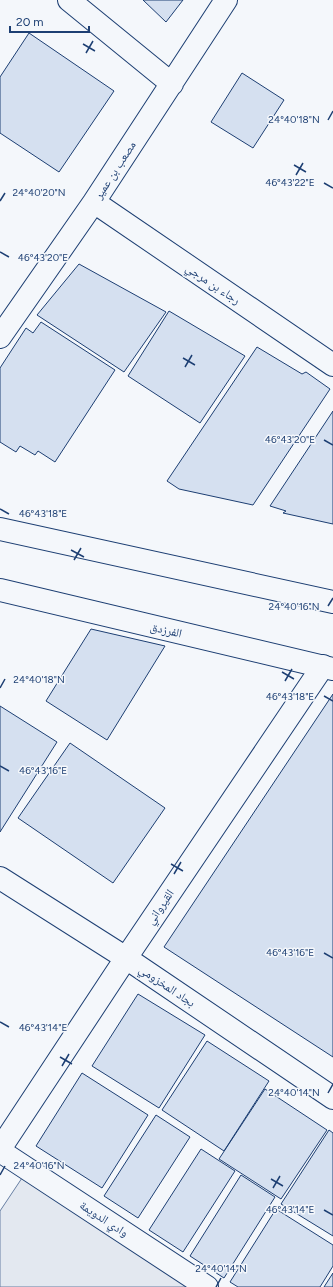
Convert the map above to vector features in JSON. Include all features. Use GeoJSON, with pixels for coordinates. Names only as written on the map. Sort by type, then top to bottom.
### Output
{"type":"FeatureCollection","features":[{"type":"Feature","properties":{"kind":"street"},"geometry":{"type":"LineString","coordinates":[[69,0],[172,84]]}},
{"type":"Feature","properties":{"kind":"street","name":"مصعب بن عمير"},"geometry":{"type":"LineString","coordinates":[[0,337],[94,202],[226,0]]}},
{"type":"Feature","properties":{"kind":"street","name":"رجاء بن مرجي"},"geometry":{"type":"LineString","coordinates":[[94,202],[333,365]]}},
{"type":"Feature","properties":{"kind":"street"},"geometry":{"type":"LineString","coordinates":[[0,530],[333,602]]}},
{"type":"Feature","properties":{"kind":"street","name":"الفرزدق"},"geometry":{"type":"LineString","coordinates":[[0,590],[328,668]]}},
{"type":"Feature","properties":{"kind":"street","name":"القيرواني"},"geometry":{"type":"LineString","coordinates":[[0,1150],[126,958],[328,668]]}},
{"type":"Feature","properties":{"kind":"street","name":"بجاد المخزومي"},"geometry":{"type":"LineString","coordinates":[[0,878],[126,958],[333,1098]]}},
{"type":"Feature","properties":{"kind":"street","name":"وادي الدويمة"},"geometry":{"type":"LineString","coordinates":[[0,1150],[207,1287]]}},
{"type":"Feature","properties":{"kind":"shaded area"},"geometry":{"type":"Polygon","coordinates":[[[24,1175],[188,1287],[0,1287],[0,1211],[24,1175]]]}},
{"type":"Feature","properties":{"kind":"building"},"geometry":{"type":"Polygon","coordinates":[[[143,0],[183,0],[166,22],[143,0]]]}},
{"type":"Feature","properties":{"kind":"building"},"geometry":{"type":"Polygon","coordinates":[[[29,33],[114,91],[59,172],[0,133],[0,77],[29,33]]]}},
{"type":"Feature","properties":{"kind":"building"},"geometry":{"type":"Polygon","coordinates":[[[242,73],[284,100],[253,148],[211,122],[242,73]]]}},
{"type":"Feature","properties":{"kind":"building"},"geometry":{"type":"Polygon","coordinates":[[[79,264],[166,312],[124,372],[37,315],[79,264]]]}},
{"type":"Feature","properties":{"kind":"building"},"geometry":{"type":"Polygon","coordinates":[[[169,311],[245,356],[200,423],[128,376],[169,311]]]}},
{"type":"Feature","properties":{"kind":"building"},"geometry":{"type":"Polygon","coordinates":[[[41,322],[115,370],[55,462],[38,451],[35,455],[20,446],[16,452],[0,442],[0,368],[26,328],[33,333],[41,322]]]}},
{"type":"Feature","properties":{"kind":"building"},"geometry":{"type":"Polygon","coordinates":[[[257,347],[302,374],[306,372],[330,389],[253,505],[179,489],[167,481],[257,347]]]}},
{"type":"Feature","properties":{"kind":"building"},"geometry":{"type":"Polygon","coordinates":[[[333,411],[333,524],[283,513],[286,511],[270,506],[333,411]]]}},
{"type":"Feature","properties":{"kind":"building"},"geometry":{"type":"Polygon","coordinates":[[[91,629],[165,646],[107,740],[46,701],[91,629]]]}},
{"type":"Feature","properties":{"kind":"building"},"geometry":{"type":"Polygon","coordinates":[[[333,694],[333,1057],[164,947],[333,694]]]}},
{"type":"Feature","properties":{"kind":"building"},"geometry":{"type":"Polygon","coordinates":[[[0,706],[57,742],[0,832],[0,706]]]}},
{"type":"Feature","properties":{"kind":"building"},"geometry":{"type":"Polygon","coordinates":[[[70,743],[165,808],[113,883],[18,818],[70,743]]]}},
{"type":"Feature","properties":{"kind":"building"},"geometry":{"type":"Polygon","coordinates":[[[138,994],[205,1035],[159,1108],[92,1066],[138,994]]]}},
{"type":"Feature","properties":{"kind":"building"},"geometry":{"type":"Polygon","coordinates":[[[207,1041],[269,1081],[224,1151],[162,1110],[207,1041]]]}},
{"type":"Feature","properties":{"kind":"building"},"geometry":{"type":"Polygon","coordinates":[[[82,1073],[148,1115],[102,1188],[36,1146],[82,1073]]]}},
{"type":"Feature","properties":{"kind":"building"},"geometry":{"type":"Polygon","coordinates":[[[265,1089],[327,1130],[281,1199],[219,1159],[265,1089]]]}},
{"type":"Feature","properties":{"kind":"building"},"geometry":{"type":"Polygon","coordinates":[[[156,1115],[190,1137],[138,1218],[104,1196],[156,1115]]]}},
{"type":"Feature","properties":{"kind":"building"},"geometry":{"type":"Polygon","coordinates":[[[329,1130],[333,1133],[333,1236],[281,1204],[329,1130]]]}},
{"type":"Feature","properties":{"kind":"building"},"geometry":{"type":"Polygon","coordinates":[[[201,1149],[235,1171],[183,1252],[149,1230],[201,1149]]]}},
{"type":"Feature","properties":{"kind":"building"},"geometry":{"type":"Polygon","coordinates":[[[241,1175],[275,1197],[224,1278],[190,1256],[241,1175]]]}},
{"type":"Feature","properties":{"kind":"building"},"geometry":{"type":"Polygon","coordinates":[[[276,1209],[333,1245],[333,1266],[320,1287],[238,1287],[230,1282],[276,1209]]]}},
{"type":"Feature","properties":{"kind":"building"},"geometry":{"type":"Polygon","coordinates":[[[333,1273],[333,1287],[324,1287],[333,1273]]]}}]}
